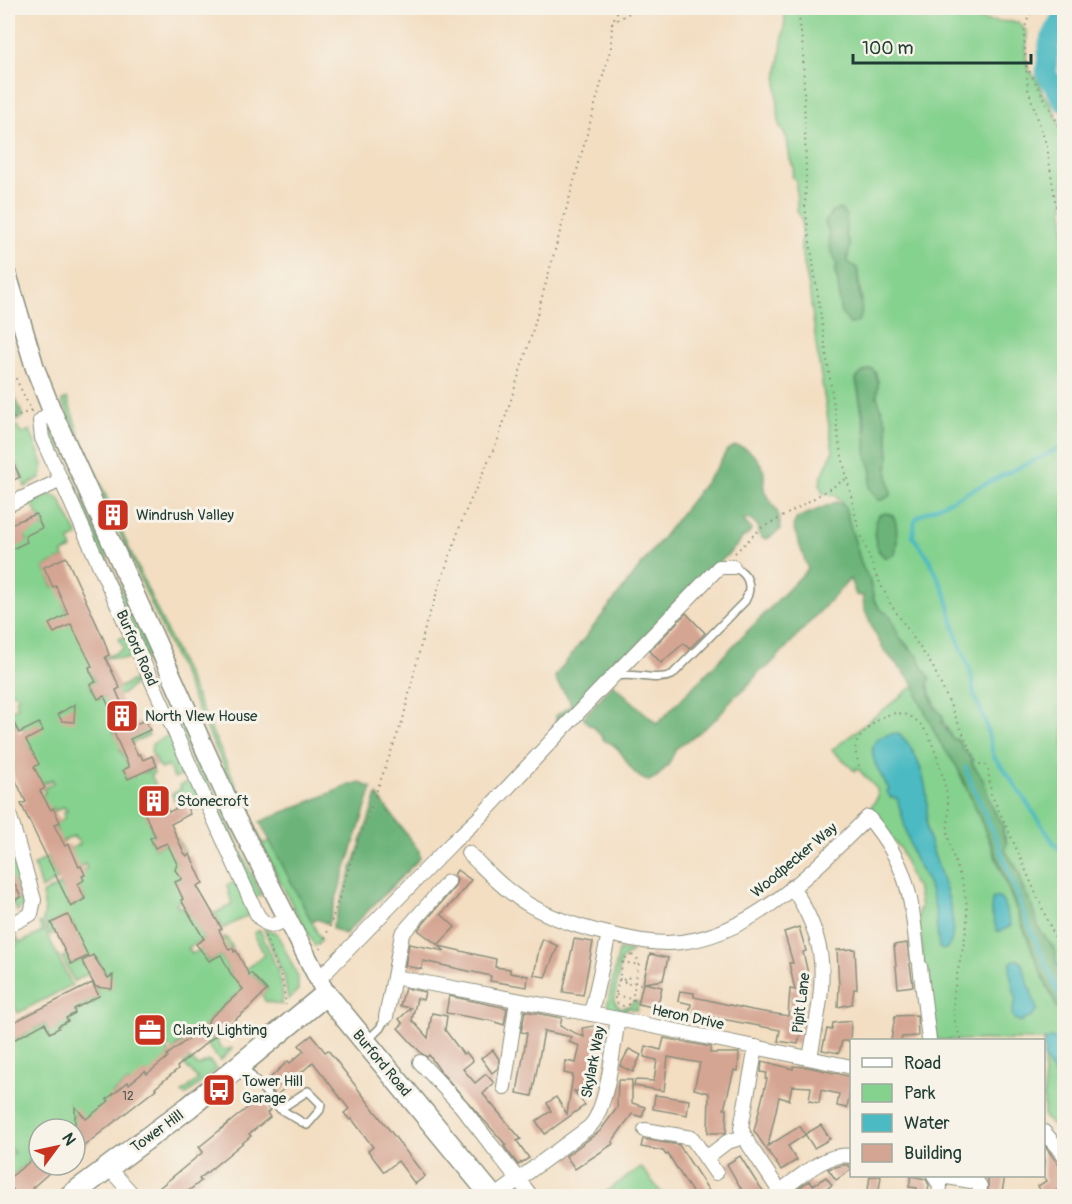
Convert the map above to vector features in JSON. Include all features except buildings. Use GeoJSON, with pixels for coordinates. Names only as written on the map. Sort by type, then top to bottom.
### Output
{"type":"FeatureCollection","features":[{"type":"Feature","properties":{"kind":"main road","name":"Burford Road"},"geometry":{"type":"LineString","coordinates":[[8,277],[35,368],[41,414],[236,818],[322,987],[494,1197]]}},
{"type":"Feature","properties":{"kind":"main road","name":"Tower Hill"},"geometry":{"type":"LineString","coordinates":[[70,1197],[242,1064],[292,1022],[322,987]]}},
{"type":"Feature","properties":{"kind":"street","name":"Burford Road"},"geometry":{"type":"LineString","coordinates":[[41,414],[42,438],[261,921]]}},
{"type":"Feature","properties":{"kind":"street"},"geometry":{"type":"LineString","coordinates":[[8,505],[61,480]]}},
{"type":"Feature","properties":{"kind":"street"},"geometry":{"type":"LineString","coordinates":[[322,987],[452,843],[481,816],[719,567],[733,567]]}},
{"type":"Feature","properties":{"kind":"street"},"geometry":{"type":"LineString","coordinates":[[8,813],[34,900],[31,914],[8,926]]}},
{"type":"Feature","properties":{"kind":"street","name":"Woodpecker Way"},"geometry":{"type":"LineString","coordinates":[[468,853],[510,892],[531,906],[560,920],[609,934],[651,942],[675,943],[694,940],[736,925],[769,905],[827,857],[868,817],[892,850],[904,874],[912,906],[929,1039]]}},
{"type":"Feature","properties":{"kind":"street"},"geometry":{"type":"LineString","coordinates":[[386,1017],[402,934],[448,882]]}},
{"type":"Feature","properties":{"kind":"street","name":"Pipit Lane"},"geometry":{"type":"LineString","coordinates":[[792,887],[810,919],[822,964],[823,987],[810,1058]]}},
{"type":"Feature","properties":{"kind":"street"},"geometry":{"type":"LineString","coordinates":[[261,921],[274,926],[287,919]]}},
{"type":"Feature","properties":{"kind":"street"},"geometry":{"type":"LineString","coordinates":[[591,1014],[609,934]]}},
{"type":"Feature","properties":{"kind":"street","name":"Heron Drive"},"geometry":{"type":"LineString","coordinates":[[394,977],[618,1019],[850,1067]]}},
{"type":"Feature","properties":{"kind":"street"},"geometry":{"type":"LineString","coordinates":[[504,1088],[517,1001]]}},
{"type":"Feature","properties":{"kind":"street","name":"Skylark Way"},"geometry":{"type":"LineString","coordinates":[[494,1197],[597,1119],[602,1105],[618,1019]]}},
{"type":"Feature","properties":{"kind":"street"},"geometry":{"type":"LineString","coordinates":[[756,1047],[741,1123],[744,1137],[782,1194],[831,1157],[850,1156]]}},
{"type":"Feature","properties":{"kind":"street"},"geometry":{"type":"LineString","coordinates":[[420,1062],[460,1106],[531,1197]]}},
{"type":"Feature","properties":{"kind":"street"},"geometry":{"type":"LineString","coordinates":[[645,1130],[692,1138],[716,1173]]}},
{"type":"Feature","properties":{"kind":"street"},"geometry":{"type":"LineString","coordinates":[[1045,1133],[1065,1155]]}},
{"type":"Feature","properties":{"kind":"street"},"geometry":{"type":"LineString","coordinates":[[706,1158],[728,1142],[744,1137]]}},
{"type":"Feature","properties":{"kind":"street"},"geometry":{"type":"LineString","coordinates":[[108,1167],[134,1197]]}},
{"type":"Feature","properties":{"kind":"street"},"geometry":{"type":"LineString","coordinates":[[935,1177],[940,1185],[939,1197]]}},
{"type":"Feature","properties":{"kind":"street"},"geometry":{"type":"LineString","coordinates":[[946,1177],[977,1182],[981,1186],[980,1197]]}},
{"type":"Feature","properties":{"kind":"lane"},"geometry":{"type":"LineString","coordinates":[[613,676],[626,673],[664,678],[672,675],[748,596],[750,586],[747,578],[739,569],[733,567]]}},
{"type":"Feature","properties":{"kind":"lane"},"geometry":{"type":"LineString","coordinates":[[365,1042],[380,1028],[386,1017]]}},
{"type":"Feature","properties":{"kind":"lane"},"geometry":{"type":"LineString","coordinates":[[242,1064],[280,1109],[307,1125],[320,1110],[321,1104],[308,1090],[280,1109]]}},
{"type":"Feature","properties":{"kind":"path"},"geometry":{"type":"LineString","coordinates":[[318,954],[328,932],[399,729],[426,624],[464,515],[499,437],[531,337],[611,46],[612,23],[619,8]]}},
{"type":"Feature","properties":{"kind":"path"},"geometry":{"type":"LineString","coordinates":[[612,23],[638,8]]}},
{"type":"Feature","properties":{"kind":"path"},"geometry":{"type":"LineString","coordinates":[[798,8],[803,49],[805,207],[840,448],[858,526],[876,575],[890,603],[933,667],[975,760],[978,764],[985,764],[988,768],[991,794],[1065,958]]}},
{"type":"Feature","properties":{"kind":"path"},"geometry":{"type":"LineString","coordinates":[[1033,8],[1024,35],[1028,89],[1047,147],[1065,289]]}},
{"type":"Feature","properties":{"kind":"path"},"geometry":{"type":"LineString","coordinates":[[1026,65],[1057,122],[1065,145]]}},
{"type":"Feature","properties":{"kind":"path"},"geometry":{"type":"LineString","coordinates":[[8,362],[41,414],[16,416],[8,422]]}},
{"type":"Feature","properties":{"kind":"path"},"geometry":{"type":"LineString","coordinates":[[8,411],[16,416]]}},
{"type":"Feature","properties":{"kind":"path"},"geometry":{"type":"LineString","coordinates":[[736,552],[761,528],[846,479]]}},
{"type":"Feature","properties":{"kind":"path"},"geometry":{"type":"LineString","coordinates":[[859,766],[856,743],[873,724],[885,717],[904,714],[915,717],[924,727],[933,746],[949,805],[949,839],[968,912],[962,955],[953,992],[955,1026],[961,1039]]}},
{"type":"Feature","properties":{"kind":"path"},"geometry":{"type":"LineString","coordinates":[[261,921],[261,929],[281,974],[286,993],[286,1004],[292,1022]]}},
{"type":"Feature","properties":{"kind":"path"},"geometry":{"type":"LineString","coordinates":[[625,950],[640,953]]}},
{"type":"Feature","properties":{"kind":"path"},"geometry":{"type":"LineString","coordinates":[[633,952],[639,965],[632,1000],[630,1004],[622,1006],[617,1003],[616,996],[621,980],[622,962],[633,952]]}},
{"type":"Feature","properties":{"kind":"path"},"geometry":{"type":"LineString","coordinates":[[631,964],[633,952]]}},
{"type":"Feature","properties":{"kind":"path"},"geometry":{"type":"LineString","coordinates":[[622,962],[639,965]]}},
{"type":"Feature","properties":{"kind":"path"},"geometry":{"type":"LineString","coordinates":[[621,980],[628,977],[641,984]]}},
{"type":"Feature","properties":{"kind":"path"},"geometry":{"type":"LineString","coordinates":[[621,980],[627,985],[634,982]]}},
{"type":"Feature","properties":{"kind":"path"},"geometry":{"type":"LineString","coordinates":[[616,996],[638,1001]]}},
{"type":"Feature","properties":{"kind":"green space"},"geometry":{"type":"Polygon","coordinates":[[[783,8],[905,8],[918,12],[924,8],[956,8],[988,21],[1018,22],[1027,32],[1026,61],[1029,70],[1039,83],[1043,95],[1050,102],[1064,134],[1064,971],[1056,963],[1053,947],[1039,931],[1015,864],[1005,850],[1006,839],[1003,825],[993,809],[982,778],[973,765],[972,759],[958,740],[953,739],[942,719],[920,660],[899,636],[890,616],[880,609],[874,600],[844,505],[835,495],[823,494],[820,485],[833,451],[801,249],[802,222],[797,210],[796,181],[792,176],[794,168],[790,160],[787,139],[779,124],[777,79],[785,20],[783,8]],[[825,222],[830,247],[837,265],[835,272],[840,308],[862,301],[857,269],[848,262],[849,241],[845,236],[846,231],[825,222]],[[871,369],[863,372],[856,379],[872,471],[871,488],[874,495],[882,500],[891,494],[887,469],[889,460],[887,425],[877,397],[878,382],[875,372],[871,369]],[[895,532],[874,534],[879,552],[895,554],[897,542],[895,532]]]}},
{"type":"Feature","properties":{"kind":"green space"},"geometry":{"type":"Polygon","coordinates":[[[839,209],[846,216],[846,234],[850,247],[848,262],[857,268],[861,306],[860,318],[850,324],[841,313],[835,272],[837,265],[830,247],[825,222],[832,211],[839,209]]]}},
{"type":"Feature","properties":{"kind":"green space"},"geometry":{"type":"Polygon","coordinates":[[[872,369],[878,382],[877,397],[887,425],[889,460],[887,469],[891,495],[882,500],[878,500],[869,487],[872,471],[866,453],[866,429],[856,379],[863,372],[872,369]]]}},
{"type":"Feature","properties":{"kind":"green space"},"geometry":{"type":"Polygon","coordinates":[[[8,381],[23,416],[8,428],[8,381]]]}},
{"type":"Feature","properties":{"kind":"green space"},"geometry":{"type":"Polygon","coordinates":[[[67,398],[79,434],[113,512],[110,513],[62,401],[67,398]]]}},
{"type":"Feature","properties":{"kind":"green space"},"geometry":{"type":"Polygon","coordinates":[[[17,426],[21,434],[30,430],[43,464],[41,477],[25,487],[17,464],[14,465],[10,460],[8,461],[8,431],[17,426]]]}},
{"type":"Feature","properties":{"kind":"green space"},"geometry":{"type":"Polygon","coordinates":[[[46,426],[52,429],[108,560],[103,563],[51,446],[46,426]]]}},
{"type":"Feature","properties":{"kind":"green space"},"geometry":{"type":"Polygon","coordinates":[[[735,446],[749,451],[760,464],[764,473],[764,490],[777,512],[780,530],[767,539],[762,538],[758,533],[758,526],[749,519],[744,519],[751,529],[749,534],[743,537],[732,551],[553,730],[556,716],[571,705],[555,677],[718,466],[727,450],[735,446]]]}},
{"type":"Feature","properties":{"kind":"green space"},"geometry":{"type":"Polygon","coordinates":[[[49,494],[59,498],[78,536],[69,541],[72,549],[63,553],[64,558],[44,567],[53,587],[62,583],[64,605],[67,611],[109,656],[124,649],[119,639],[126,636],[135,656],[110,657],[102,660],[90,671],[96,682],[90,685],[99,699],[135,679],[132,670],[138,680],[118,696],[117,723],[111,726],[115,735],[121,732],[147,731],[149,735],[120,749],[129,767],[123,770],[128,778],[152,769],[154,773],[151,775],[156,786],[145,792],[148,799],[141,803],[155,836],[150,839],[155,848],[177,838],[185,852],[174,857],[184,878],[181,894],[197,886],[200,891],[176,903],[179,908],[191,902],[186,908],[196,922],[232,905],[227,885],[237,882],[251,914],[222,929],[215,916],[197,925],[203,937],[208,937],[188,948],[192,954],[226,937],[233,948],[204,956],[209,961],[221,955],[231,974],[243,968],[244,970],[264,955],[254,933],[260,930],[276,967],[283,996],[282,1005],[265,1001],[262,994],[267,989],[251,974],[239,984],[244,991],[236,995],[204,1026],[210,1039],[217,1038],[219,1047],[226,1050],[232,1049],[220,1061],[206,1043],[179,1044],[176,1047],[178,1052],[176,1054],[169,1046],[166,1048],[170,1053],[168,1057],[150,1077],[145,1072],[135,1090],[128,1082],[112,1094],[126,1112],[87,1120],[87,1117],[81,1117],[77,1112],[74,1117],[27,1117],[27,1169],[24,1166],[8,1179],[8,1158],[14,1153],[8,1146],[8,1036],[10,1042],[27,1033],[22,1021],[28,1018],[34,1029],[45,1024],[49,1031],[59,1028],[54,1019],[75,1013],[73,1009],[76,995],[82,1005],[99,996],[94,986],[107,976],[97,958],[85,965],[90,973],[74,981],[62,957],[69,954],[72,964],[84,957],[73,933],[76,931],[73,924],[69,926],[64,917],[51,923],[58,932],[50,935],[43,920],[45,910],[42,894],[59,885],[71,901],[68,903],[71,907],[85,899],[75,879],[87,868],[85,864],[71,871],[70,849],[80,844],[74,836],[58,844],[55,826],[50,828],[64,818],[63,813],[67,811],[64,807],[55,811],[53,808],[47,811],[42,795],[45,793],[43,789],[54,782],[52,779],[43,784],[24,755],[26,735],[22,726],[11,733],[8,727],[8,712],[18,707],[15,700],[19,697],[13,692],[8,695],[8,542],[21,536],[24,543],[27,541],[24,535],[44,526],[32,503],[49,494]]]}},
{"type":"Feature","properties":{"kind":"green space"},"geometry":{"type":"Polygon","coordinates":[[[836,502],[844,505],[874,600],[880,609],[890,616],[899,636],[909,649],[918,656],[930,678],[928,685],[934,707],[943,716],[942,724],[953,739],[958,740],[966,753],[970,755],[973,765],[982,777],[993,809],[1003,825],[1007,843],[1005,850],[1019,872],[1022,887],[1030,901],[1040,931],[1053,947],[1056,953],[1056,963],[1064,971],[1064,1023],[1039,968],[999,862],[957,767],[939,741],[918,697],[915,685],[884,650],[864,608],[863,596],[856,595],[850,579],[768,667],[759,672],[744,690],[734,697],[718,717],[676,749],[668,765],[658,776],[649,781],[636,774],[618,749],[605,741],[583,718],[613,684],[657,724],[808,569],[793,526],[797,518],[836,502]]]}},
{"type":"Feature","properties":{"kind":"green space"},"geometry":{"type":"Polygon","coordinates":[[[890,514],[895,521],[897,541],[895,554],[884,557],[878,548],[875,526],[879,515],[890,514]]]}},
{"type":"Feature","properties":{"kind":"green space"},"geometry":{"type":"Polygon","coordinates":[[[115,517],[263,844],[270,841],[321,940],[315,946],[234,788],[113,518],[115,517]]]}},
{"type":"Feature","properties":{"kind":"green space"},"geometry":{"type":"Polygon","coordinates":[[[111,567],[261,895],[254,898],[106,570],[111,567]]]}},
{"type":"Feature","properties":{"kind":"green space"},"geometry":{"type":"Polygon","coordinates":[[[915,685],[979,815],[1039,968],[1064,1023],[1064,1143],[1045,1118],[1045,1039],[936,1039],[934,1015],[931,1014],[929,1007],[931,1004],[929,972],[924,968],[918,912],[921,907],[917,886],[913,884],[900,848],[886,834],[871,807],[878,797],[877,789],[857,768],[855,771],[832,750],[915,685]]]}},
{"type":"Feature","properties":{"kind":"green space"},"geometry":{"type":"Polygon","coordinates":[[[171,734],[188,774],[174,778],[168,766],[161,769],[151,752],[152,744],[171,734]]]}},
{"type":"Feature","properties":{"kind":"green space"},"geometry":{"type":"Polygon","coordinates":[[[191,780],[203,807],[197,810],[192,800],[178,807],[172,794],[181,789],[179,786],[191,780]]]}},
{"type":"Feature","properties":{"kind":"green space"},"geometry":{"type":"Polygon","coordinates":[[[360,783],[372,788],[328,924],[317,919],[312,922],[260,822],[360,783]]]}},
{"type":"Feature","properties":{"kind":"green space"},"geometry":{"type":"Polygon","coordinates":[[[377,795],[419,851],[420,858],[345,934],[332,928],[377,795]]]}},
{"type":"Feature","properties":{"kind":"green space"},"geometry":{"type":"Polygon","coordinates":[[[47,857],[58,880],[41,889],[34,865],[47,857]]]}},
{"type":"Feature","properties":{"kind":"green space"},"geometry":{"type":"Polygon","coordinates":[[[8,858],[15,858],[26,896],[24,905],[17,911],[12,902],[22,899],[15,886],[8,890],[8,858]]]}},
{"type":"Feature","properties":{"kind":"green space"},"geometry":{"type":"Polygon","coordinates":[[[41,922],[72,985],[18,1013],[8,992],[8,949],[17,945],[13,936],[15,935],[20,943],[42,932],[39,923],[41,922]]]}},
{"type":"Feature","properties":{"kind":"green space"},"geometry":{"type":"Polygon","coordinates":[[[264,929],[277,933],[298,977],[298,990],[288,1000],[284,976],[264,929]]]}},
{"type":"Feature","properties":{"kind":"green space"},"geometry":{"type":"Polygon","coordinates":[[[619,950],[632,952],[621,960],[614,1001],[622,1008],[631,1005],[634,1001],[638,1002],[637,1010],[628,1008],[624,1011],[607,1007],[619,950]]]}},
{"type":"Feature","properties":{"kind":"green space"},"geometry":{"type":"Polygon","coordinates":[[[190,1059],[198,1066],[209,1061],[217,1069],[185,1096],[182,1093],[198,1079],[184,1064],[190,1059]]]}},
{"type":"Feature","properties":{"kind":"green space"},"geometry":{"type":"Polygon","coordinates":[[[641,1167],[664,1196],[600,1196],[641,1167]]]}},
{"type":"Feature","properties":{"kind":"water"},"geometry":{"type":"Polygon","coordinates":[[[897,733],[916,756],[926,788],[927,831],[946,890],[953,922],[948,948],[943,950],[939,948],[934,902],[927,881],[913,856],[897,798],[890,797],[887,791],[889,789],[879,772],[873,755],[873,747],[877,740],[897,733]]]}},
{"type":"Feature","properties":{"kind":"water"},"geometry":{"type":"Polygon","coordinates":[[[998,897],[1003,902],[1011,926],[1001,931],[997,931],[991,911],[992,899],[998,897]]]}},
{"type":"Feature","properties":{"kind":"water"},"geometry":{"type":"Polygon","coordinates":[[[1019,960],[1023,966],[1037,1010],[1031,1018],[1022,1022],[1014,1019],[1012,1014],[1016,999],[1010,974],[1011,962],[1019,960]]]}},
{"type":"Feature","properties":{"kind":"water"},"geometry":{"type":"Polygon","coordinates":[[[1050,1038],[1056,1039],[1064,1047],[1064,1092],[1045,1060],[1045,1041],[1050,1038]]]}},
{"type":"Feature","properties":{"kind":"waterway"},"geometry":{"type":"LineString","coordinates":[[1064,13],[1049,44],[1046,73],[1064,102]]}},
{"type":"Feature","properties":{"kind":"waterway"},"geometry":{"type":"LineString","coordinates":[[1064,446],[918,516],[913,537],[929,558],[946,595],[957,637],[971,673],[974,694],[985,721],[994,757],[1064,854]]}},
{"type":"Feature","properties":{"kind":"waterway"},"geometry":{"type":"LineString","coordinates":[[966,767],[998,843],[1026,919],[1064,1006]]}},
{"type":"Feature","properties":{"kind":"place","name":"Windrush Valley"},"geometry":{"type":"Point","coordinates":[113,515]}},
{"type":"Feature","properties":{"kind":"place","name":"North Vlew House"},"geometry":{"type":"Point","coordinates":[122,716]}},
{"type":"Feature","properties":{"kind":"place","name":"Stonecroft"},"geometry":{"type":"Point","coordinates":[154,801]}},
{"type":"Feature","properties":{"kind":"place","name":"Clarity Lighting"},"geometry":{"type":"Point","coordinates":[150,1030]}},
{"type":"Feature","properties":{"kind":"place","name":"Tower Hill Garage"},"geometry":{"type":"Point","coordinates":[219,1090]}}]}
